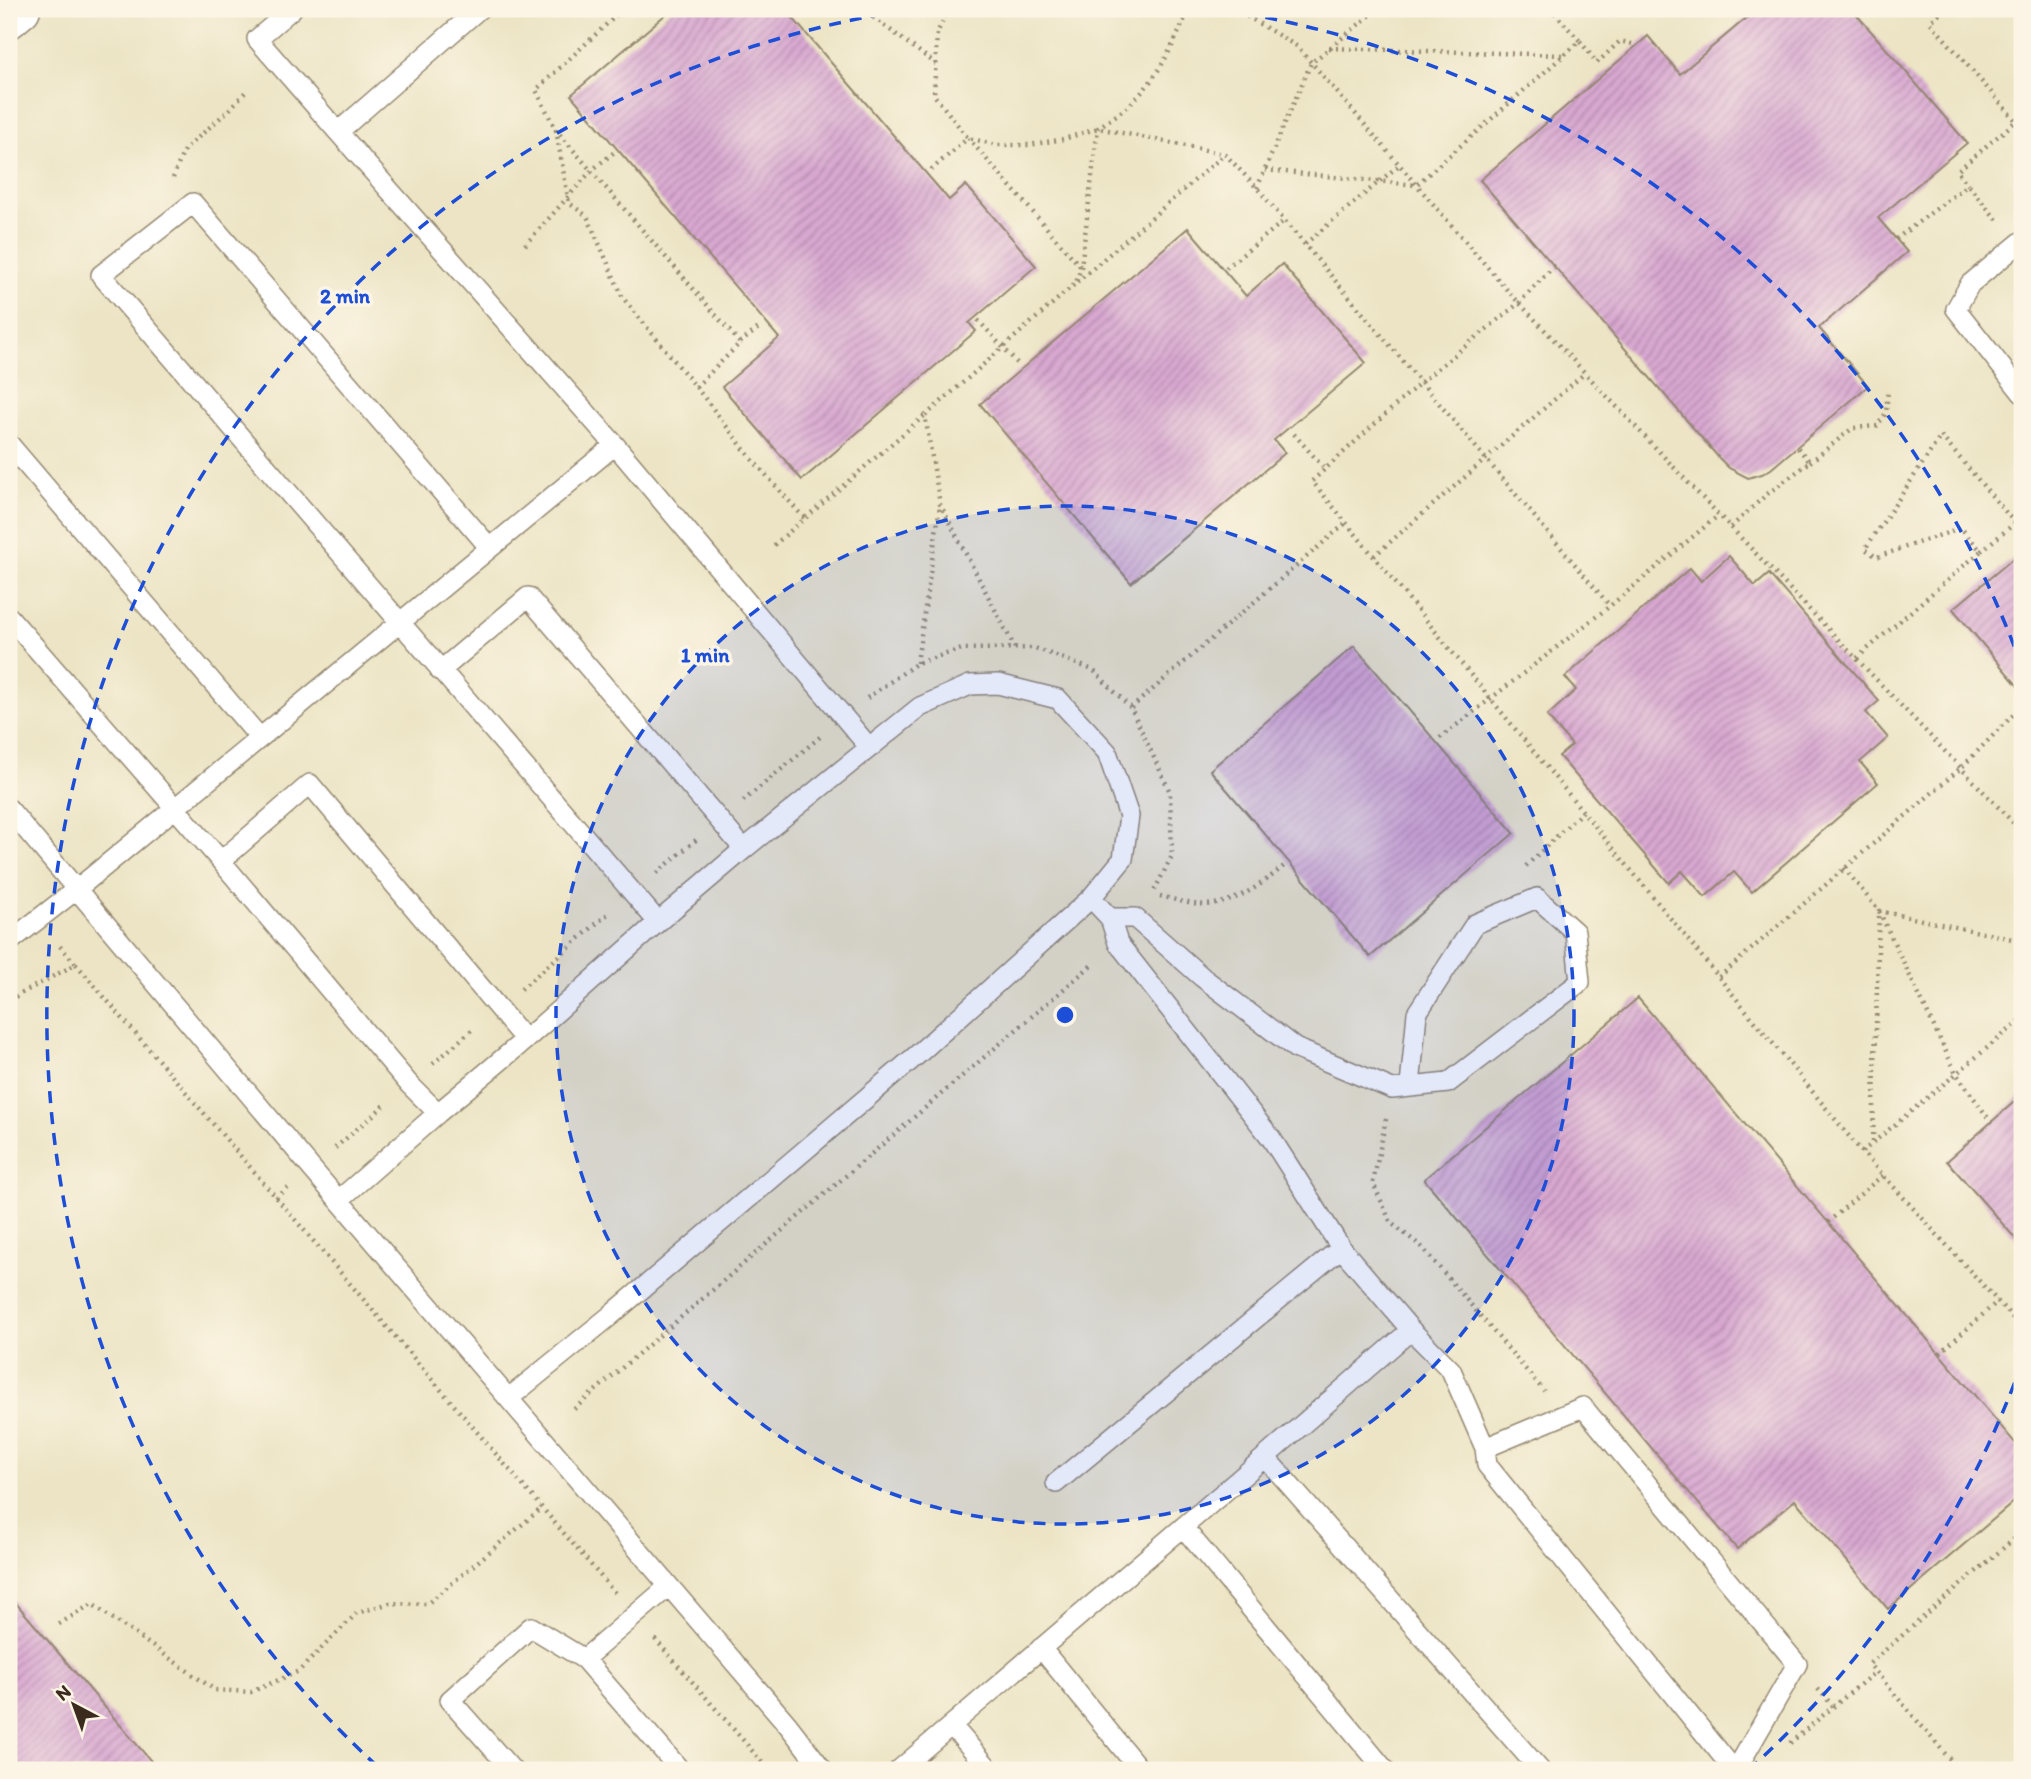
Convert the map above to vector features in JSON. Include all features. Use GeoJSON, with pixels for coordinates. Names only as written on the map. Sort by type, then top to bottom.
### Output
{"type":"FeatureCollection","features":[{"type":"Feature","properties":{"kind":"street"},"geometry":{"type":"LineString","coordinates":[[9,19],[21,9]]}},
{"type":"Feature","properties":{"kind":"lane"},"geometry":{"type":"LineString","coordinates":[[292,9],[257,39],[615,445],[869,747]]}},
{"type":"Feature","properties":{"kind":"lane"},"geometry":{"type":"LineString","coordinates":[[338,132],[479,9]]}},
{"type":"Feature","properties":{"kind":"lane"},"geometry":{"type":"LineString","coordinates":[[490,548],[193,202],[101,275],[658,922]]}},
{"type":"Feature","properties":{"kind":"lane"},"geometry":{"type":"LineString","coordinates":[[2022,241],[1970,284],[1956,309],[2022,393]]}},
{"type":"Feature","properties":{"kind":"lane"},"geometry":{"type":"LineString","coordinates":[[9,444],[260,738]]}},
{"type":"Feature","properties":{"kind":"lane"},"geometry":{"type":"LineString","coordinates":[[9,942],[77,889],[615,445]]}},
{"type":"Feature","properties":{"kind":"lane"},"geometry":{"type":"LineString","coordinates":[[440,671],[528,597],[744,849]]}},
{"type":"Feature","properties":{"kind":"lane"},"geometry":{"type":"LineString","coordinates":[[9,617],[175,807],[410,1084],[438,1113]]}},
{"type":"Feature","properties":{"kind":"lane"},"geometry":{"type":"LineString","coordinates":[[340,1199],[658,922],[920,706],[970,685],[998,684],[1058,699],[1107,752],[1129,816],[1123,859],[1091,898],[918,1055],[509,1398]]}},
{"type":"Feature","properties":{"kind":"lane"},"geometry":{"type":"LineString","coordinates":[[221,861],[310,784],[525,1040]]}},
{"type":"Feature","properties":{"kind":"lane"},"geometry":{"type":"LineString","coordinates":[[9,809],[788,1725],[823,1770]]}},
{"type":"Feature","properties":{"kind":"lane"},"geometry":{"type":"LineString","coordinates":[[1091,898],[1110,918],[1118,943],[1271,1138],[1341,1248],[1411,1331],[1451,1370],[1485,1448],[1487,1465],[1735,1770],[1797,1664],[1583,1407],[1485,1448]]}},
{"type":"Feature","properties":{"kind":"lane"},"geometry":{"type":"LineString","coordinates":[[1110,918],[1135,918],[1202,978],[1295,1048],[1401,1088],[1448,1083],[1580,982],[1575,932],[1537,898],[1475,924],[1417,1013],[1401,1088]]}},
{"type":"Feature","properties":{"kind":"lane"},"geometry":{"type":"LineString","coordinates":[[1056,1483],[1341,1248]]}},
{"type":"Feature","properties":{"kind":"lane"},"geometry":{"type":"LineString","coordinates":[[899,1770],[1411,1331]]}},
{"type":"Feature","properties":{"kind":"lane"},"geometry":{"type":"LineString","coordinates":[[1265,1457],[1539,1770]]}},
{"type":"Feature","properties":{"kind":"lane"},"geometry":{"type":"LineString","coordinates":[[1183,1527],[1385,1770]]}},
{"type":"Feature","properties":{"kind":"lane"},"geometry":{"type":"LineString","coordinates":[[584,1660],[669,1586]]}},
{"type":"Feature","properties":{"kind":"lane"},"geometry":{"type":"LineString","coordinates":[[512,1770],[450,1700],[531,1627],[584,1660],[680,1770]]}},
{"type":"Feature","properties":{"kind":"lane"},"geometry":{"type":"LineString","coordinates":[[1041,1648],[1140,1770]]}},
{"type":"Feature","properties":{"kind":"lane"},"geometry":{"type":"LineString","coordinates":[[951,1727],[990,1770]]}},
{"type":"Feature","properties":{"kind":"path"},"geometry":{"type":"LineString","coordinates":[[623,9],[536,90],[556,130],[740,343]]}},
{"type":"Feature","properties":{"kind":"path"},"geometry":{"type":"LineString","coordinates":[[862,9],[936,64]]}},
{"type":"Feature","properties":{"kind":"path"},"geometry":{"type":"LineString","coordinates":[[949,9],[937,33],[934,95],[1081,267]]}},
{"type":"Feature","properties":{"kind":"path"},"geometry":{"type":"LineString","coordinates":[[968,138],[998,145],[1029,145],[1064,139],[1098,128],[1129,106],[1155,76],[1174,44],[1189,9]]}},
{"type":"Feature","properties":{"kind":"path"},"geometry":{"type":"LineString","coordinates":[[1235,9],[1298,47],[1518,303],[2022,832]]}},
{"type":"Feature","properties":{"kind":"path"},"geometry":{"type":"LineString","coordinates":[[1257,188],[1311,63],[1378,9]]}},
{"type":"Feature","properties":{"kind":"path"},"geometry":{"type":"LineString","coordinates":[[1551,9],[1597,63],[1620,41],[1637,45]]}},
{"type":"Feature","properties":{"kind":"path"},"geometry":{"type":"LineString","coordinates":[[1945,9],[1930,22],[2016,121],[1957,171],[2001,225]]}},
{"type":"Feature","properties":{"kind":"path"},"geometry":{"type":"LineString","coordinates":[[1265,170],[1416,185],[1580,41]]}},
{"type":"Feature","properties":{"kind":"path"},"geometry":{"type":"LineString","coordinates":[[1329,48],[1564,55]]}},
{"type":"Feature","properties":{"kind":"path"},"geometry":{"type":"LineString","coordinates":[[172,180],[184,150],[248,89]]}},
{"type":"Feature","properties":{"kind":"path"},"geometry":{"type":"LineString","coordinates":[[1098,128],[1224,154],[1285,220],[1610,606]]}},
{"type":"Feature","properties":{"kind":"path"},"geometry":{"type":"LineString","coordinates":[[1076,283],[1081,267],[1098,128]]}},
{"type":"Feature","properties":{"kind":"path"},"geometry":{"type":"LineString","coordinates":[[556,130],[569,203],[587,216],[623,298],[751,458],[804,518]]}},
{"type":"Feature","properties":{"kind":"path"},"geometry":{"type":"LineString","coordinates":[[931,170],[968,138]]}},
{"type":"Feature","properties":{"kind":"path"},"geometry":{"type":"LineString","coordinates":[[525,245],[592,170],[617,150]]}},
{"type":"Feature","properties":{"kind":"path"},"geometry":{"type":"LineString","coordinates":[[774,545],[1224,154]]}},
{"type":"Feature","properties":{"kind":"path"},"geometry":{"type":"LineString","coordinates":[[1305,244],[1399,165]]}},
{"type":"Feature","properties":{"kind":"path"},"geometry":{"type":"LineString","coordinates":[[1896,239],[1968,185]]}},
{"type":"Feature","properties":{"kind":"path"},"geometry":{"type":"LineString","coordinates":[[1226,268],[1285,220]]}},
{"type":"Feature","properties":{"kind":"path"},"geometry":{"type":"LineString","coordinates":[[1554,266],[1518,303],[1421,382],[1311,481],[1862,1152],[2022,1328]]}},
{"type":"Feature","properties":{"kind":"path"},"geometry":{"type":"LineString","coordinates":[[978,320],[1019,365]]}},
{"type":"Feature","properties":{"kind":"path"},"geometry":{"type":"LineString","coordinates":[[696,387],[761,326]]}},
{"type":"Feature","properties":{"kind":"path"},"geometry":{"type":"LineString","coordinates":[[1374,555],[1585,373]]}},
{"type":"Feature","properties":{"kind":"path"},"geometry":{"type":"LineString","coordinates":[[1731,527],[1766,495],[1853,428],[1877,426],[1886,413],[1888,389]]}},
{"type":"Feature","properties":{"kind":"path"},"geometry":{"type":"LineString","coordinates":[[925,416],[940,504],[1015,648]]}},
{"type":"Feature","properties":{"kind":"path"},"geometry":{"type":"LineString","coordinates":[[1294,434],[1324,468]]}},
{"type":"Feature","properties":{"kind":"path"},"geometry":{"type":"LineString","coordinates":[[1981,551],[1961,527],[1877,556],[1865,549],[1941,436],[2015,523]]}},
{"type":"Feature","properties":{"kind":"path"},"geometry":{"type":"LineString","coordinates":[[1797,447],[1810,461]]}},
{"type":"Feature","properties":{"kind":"path"},"geometry":{"type":"LineString","coordinates":[[917,663],[940,504]]}},
{"type":"Feature","properties":{"kind":"path"},"geometry":{"type":"LineString","coordinates":[[1440,738],[1610,606],[1719,515]]}},
{"type":"Feature","properties":{"kind":"path"},"geometry":{"type":"LineString","coordinates":[[1857,658],[2022,517]]}},
{"type":"Feature","properties":{"kind":"path"},"geometry":{"type":"LineString","coordinates":[[1131,708],[1346,523]]}},
{"type":"Feature","properties":{"kind":"path"},"geometry":{"type":"LineString","coordinates":[[1719,977],[1962,767],[2022,706]]}},
{"type":"Feature","properties":{"kind":"path"},"geometry":{"type":"LineString","coordinates":[[1517,875],[1583,811]]}},
{"type":"Feature","properties":{"kind":"path"},"geometry":{"type":"LineString","coordinates":[[1152,895],[1213,904],[1235,898],[1252,889],[1286,865]]}},
{"type":"Feature","properties":{"kind":"path"},"geometry":{"type":"LineString","coordinates":[[1844,868],[1879,911],[1956,1073],[1991,1122]]}},
{"type":"Feature","properties":{"kind":"path"},"geometry":{"type":"LineString","coordinates":[[1879,911],[2022,941]]}},
{"type":"Feature","properties":{"kind":"path"},"geometry":{"type":"LineString","coordinates":[[1873,1142],[1879,911]]}},
{"type":"Feature","properties":{"kind":"path"},"geometry":{"type":"LineString","coordinates":[[59,1624],[92,1604],[215,1690],[251,1692],[299,1671],[356,1613],[390,1603],[427,1604],[542,1508],[76,964]]}},
{"type":"Feature","properties":{"kind":"path"},"geometry":{"type":"LineString","coordinates":[[1862,1152],[2022,1019]]}},
{"type":"Feature","properties":{"kind":"path"},"geometry":{"type":"LineString","coordinates":[[1401,1088],[1373,1183],[1391,1223],[1421,1246],[1566,1415]]}},
{"type":"Feature","properties":{"kind":"path"},"geometry":{"type":"LineString","coordinates":[[1828,1222],[1883,1175]]}},
{"type":"Feature","properties":{"kind":"path"},"geometry":{"type":"LineString","coordinates":[[1940,1353],[1998,1301]]}},
{"type":"Feature","properties":{"kind":"path"},"geometry":{"type":"LineString","coordinates":[[1959,1770],[1869,1664],[2022,1532]]}},
{"type":"Feature","properties":{"kind":"path"},"geometry":{"type":"LineString","coordinates":[[1780,1752],[1875,1672]]}},
{"type":"Feature","properties":{"kind":"building"},"geometry":{"type":"Polygon","coordinates":[[[672,9],[785,9],[949,200],[966,185],[1036,266],[969,323],[976,331],[802,480],[722,387],[779,338],[571,95],[672,9]]]}},
{"type":"Feature","properties":{"kind":"building"},"geometry":{"type":"Polygon","coordinates":[[[1757,9],[1852,9],[1967,143],[1878,218],[1907,252],[1819,328],[1868,386],[1771,469],[1748,478],[1729,468],[1719,458],[1480,180],[1648,36],[1680,74],[1757,9]]]}},
{"type":"Feature","properties":{"kind":"building"},"geometry":{"type":"Polygon","coordinates":[[[1188,228],[1246,296],[1282,264],[1366,363],[1274,440],[1285,453],[1131,583],[980,404],[1188,228]]]}},
{"type":"Feature","properties":{"kind":"building"},"geometry":{"type":"Polygon","coordinates":[[[2022,551],[2022,691],[1953,609],[2022,551]]]}},
{"type":"Feature","properties":{"kind":"building"},"geometry":{"type":"Polygon","coordinates":[[[1729,556],[1755,586],[1769,574],[1879,701],[1866,712],[1888,738],[1860,762],[1878,783],[1752,892],[1734,872],[1705,897],[1682,871],[1669,883],[1559,756],[1572,745],[1547,716],[1576,690],[1565,677],[1690,568],[1701,581],[1729,556]]]}},
{"type":"Feature","properties":{"kind":"building"},"geometry":{"type":"Polygon","coordinates":[[[1354,646],[1514,833],[1370,957],[1210,770],[1354,646]]]}},
{"type":"Feature","properties":{"kind":"building"},"geometry":{"type":"Polygon","coordinates":[[[1638,998],[2022,1451],[2022,1495],[1888,1609],[1795,1500],[1737,1549],[1424,1179],[1638,998]]]}},
{"type":"Feature","properties":{"kind":"building"},"geometry":{"type":"Polygon","coordinates":[[[2022,1095],[2022,1246],[1947,1161],[2022,1095]]]}},
{"type":"Feature","properties":{"kind":"building"},"geometry":{"type":"Polygon","coordinates":[[[9,1595],[151,1761],[140,1770],[9,1770],[9,1595]]]}}]}
